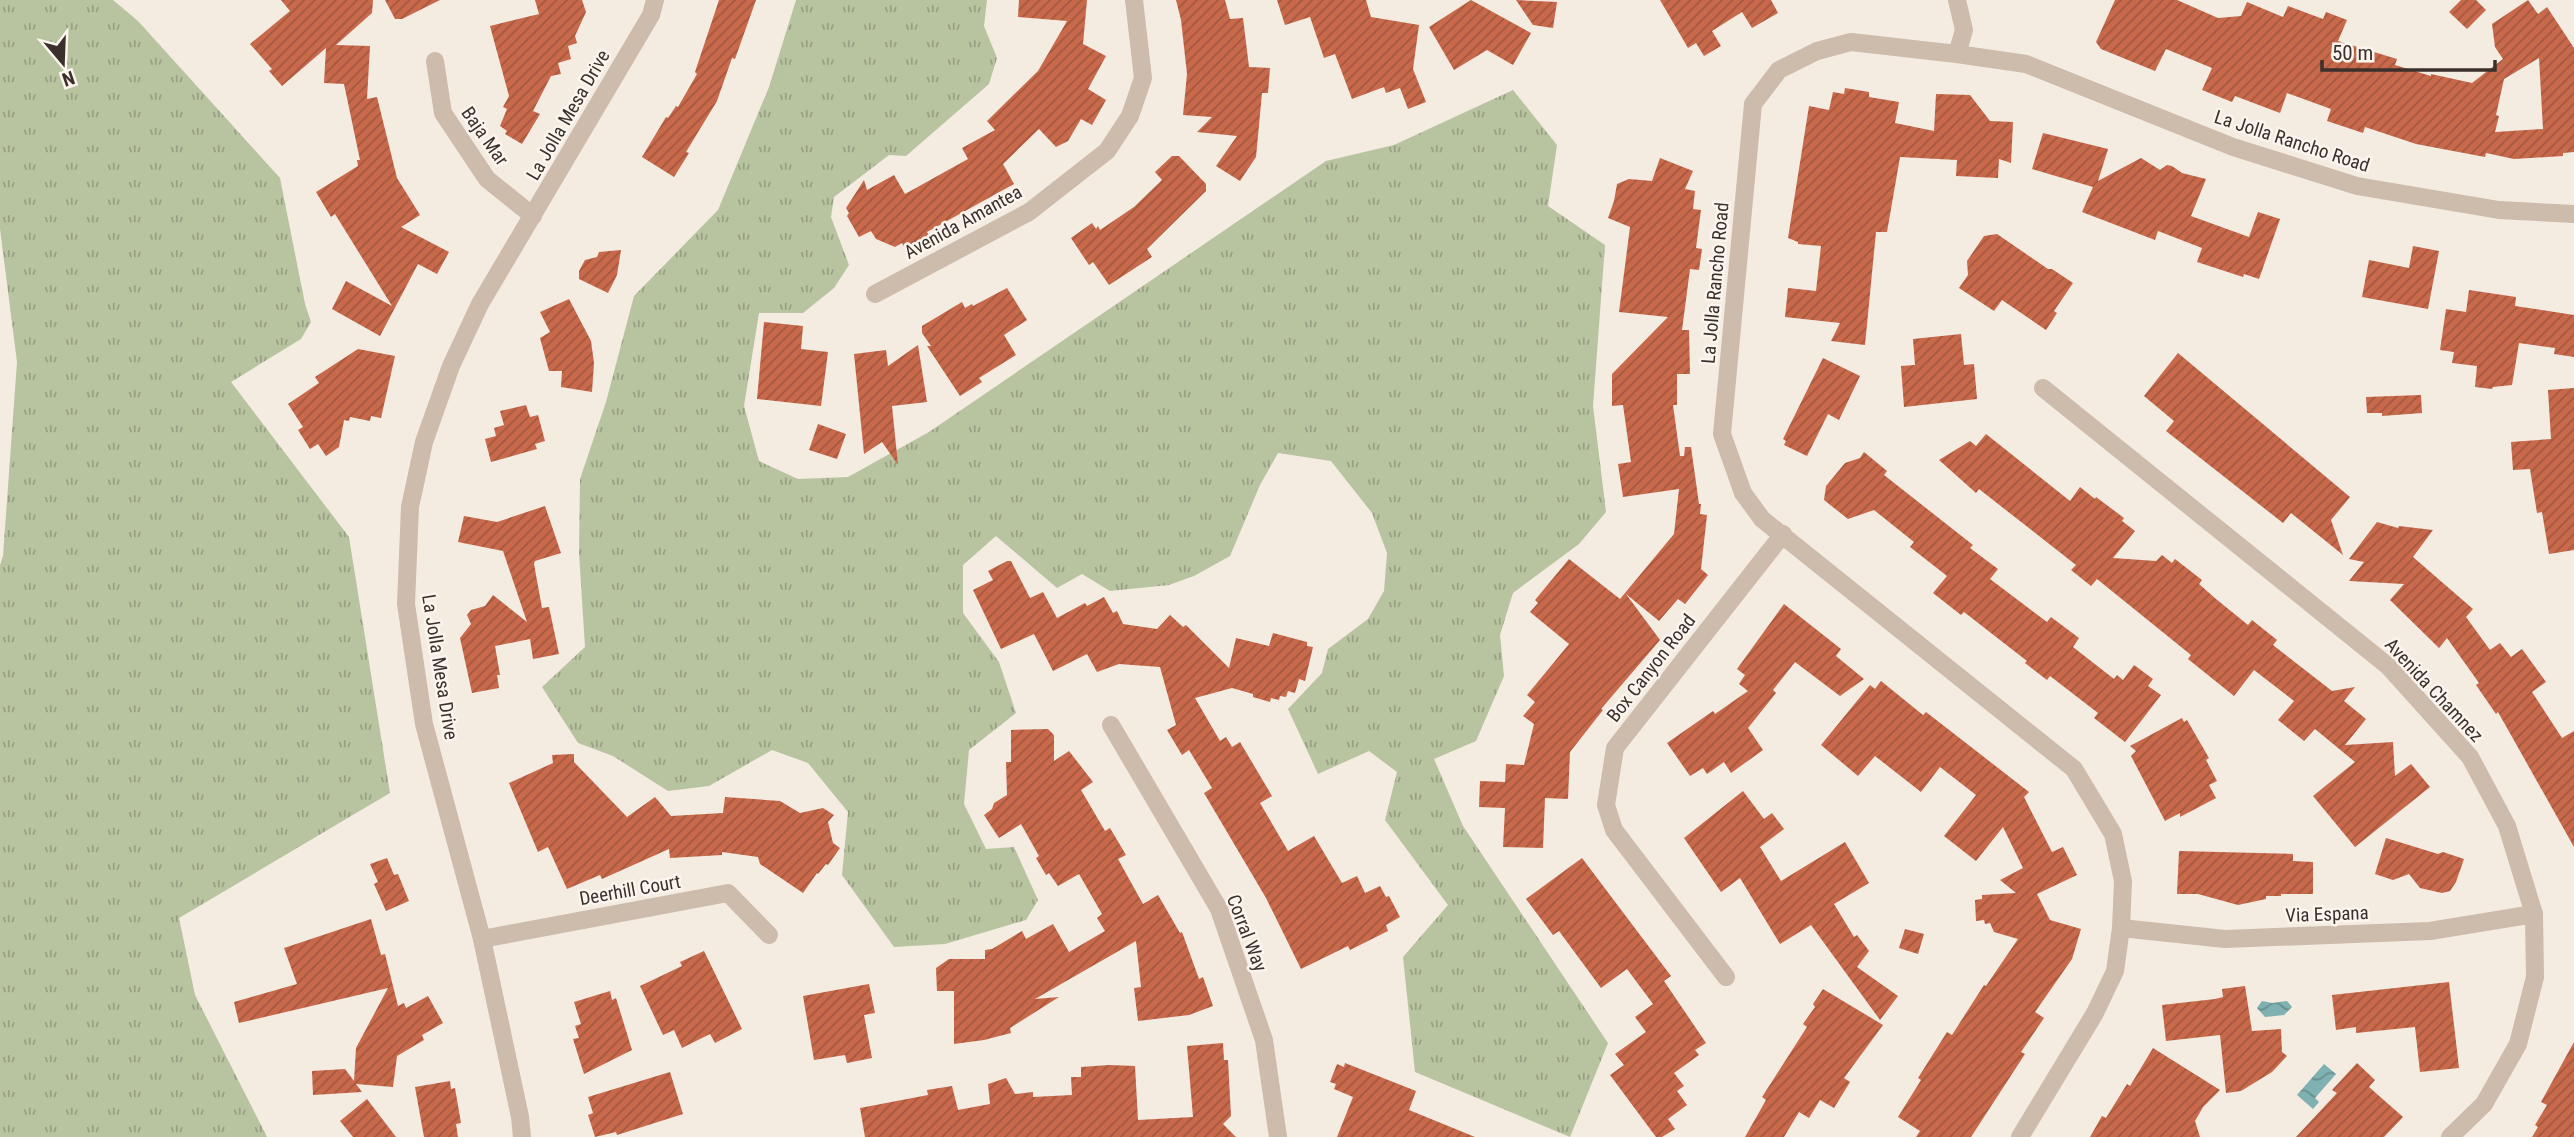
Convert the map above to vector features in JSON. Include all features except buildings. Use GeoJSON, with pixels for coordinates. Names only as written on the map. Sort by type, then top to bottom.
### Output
{"type":"FeatureCollection","features":[{"type":"Feature","properties":{"kind":"street","name":"La Jolla Mesa Drive"},"geometry":{"type":"LineString","coordinates":[[522,1137],[482,939],[424,724],[406,604],[410,507],[424,442],[451,366],[480,304],[651,15],[654,0]]}},
{"type":"Feature","properties":{"kind":"street","name":"Avenida Amantea"},"geometry":{"type":"LineString","coordinates":[[875,294],[1029,212],[1107,151],[1130,116],[1143,78],[1134,0]]}},
{"type":"Feature","properties":{"kind":"street"},"geometry":{"type":"LineString","coordinates":[[1957,0],[1964,30],[1957,54]]}},
{"type":"Feature","properties":{"kind":"street","name":"La Jolla Rancho Road"},"geometry":{"type":"LineString","coordinates":[[2020,1137],[2095,1013],[2115,971],[2121,928],[2123,881],[2113,834],[2074,769],[1762,519],[1743,494],[1723,434],[1753,104],[1779,71],[1817,51],[1851,42],[1957,54],[2026,64],[2234,147],[2357,186],[2499,210],[2574,214]]}},
{"type":"Feature","properties":{"kind":"street","name":"Baja Mar"},"geometry":{"type":"LineString","coordinates":[[435,61],[443,113],[486,179],[533,216]]}},
{"type":"Feature","properties":{"kind":"street","name":"Avenida Chamnez"},"geometry":{"type":"LineString","coordinates":[[2043,388],[2389,666],[2470,757],[2507,827],[2534,914],[2535,977],[2518,1044],[2484,1104],[2450,1137]]}},
{"type":"Feature","properties":{"kind":"street","name":"Box Canyon Road"},"geometry":{"type":"LineString","coordinates":[[1726,977],[1614,830],[1606,805],[1615,748],[1783,534]]}},
{"type":"Feature","properties":{"kind":"street","name":"Corral Way"},"geometry":{"type":"LineString","coordinates":[[1111,725],[1219,909],[1264,1040],[1278,1137]]}},
{"type":"Feature","properties":{"kind":"street","name":"Deerhill Court"},"geometry":{"type":"LineString","coordinates":[[482,939],[728,893],[769,935]]}},
{"type":"Feature","properties":{"kind":"street","name":"Via Espana"},"geometry":{"type":"LineString","coordinates":[[2121,928],[2225,939],[2430,931],[2534,914]]}},
{"type":"Feature","properties":{"kind":"green space"},"geometry":{"type":"Polygon","coordinates":[[[0,0],[113,0],[138,21],[280,178],[311,322],[301,339],[231,382],[349,537],[390,793],[179,918],[195,995],[267,1137],[0,1137],[0,565],[3,556],[17,362],[0,229],[0,0]]]}},
{"type":"Feature","properties":{"kind":"green space"},"geometry":{"type":"Polygon","coordinates":[[[796,0],[987,0],[984,26],[997,58],[989,84],[906,156],[889,155],[834,197],[831,217],[849,265],[834,288],[803,313],[759,313],[744,406],[759,461],[798,479],[848,477],[929,432],[1326,161],[1394,145],[1513,90],[1557,145],[1548,206],[1605,245],[1593,406],[1606,512],[1579,544],[1513,593],[1500,635],[1504,676],[1476,741],[1434,759],[1463,826],[1608,1043],[1570,1137],[1415,1072],[1403,957],[1448,905],[1385,820],[1397,772],[1369,751],[1318,774],[1288,709],[1322,673],[1328,649],[1368,619],[1384,591],[1387,553],[1372,513],[1331,461],[1278,453],[1260,485],[1230,556],[1194,576],[1169,585],[1110,591],[1082,574],[1057,588],[996,536],[963,565],[963,613],[999,662],[1016,713],[969,750],[964,804],[986,849],[1014,847],[1038,900],[1026,920],[945,944],[894,947],[842,875],[848,812],[808,763],[772,750],[709,786],[668,791],[613,756],[578,743],[542,687],[585,647],[579,553],[580,479],[606,402],[634,296],[718,210],[769,87],[796,0]]]}},
{"type":"Feature","properties":{"kind":"water"},"geometry":{"type":"Polygon","coordinates":[[[2262,1001],[2287,1001],[2292,1007],[2284,1015],[2265,1017],[2257,1008],[2262,1001]]]}},
{"type":"Feature","properties":{"kind":"water"},"geometry":{"type":"Polygon","coordinates":[[[2324,1064],[2336,1074],[2315,1098],[2319,1102],[2313,1109],[2297,1095],[2324,1064]]]}}]}
